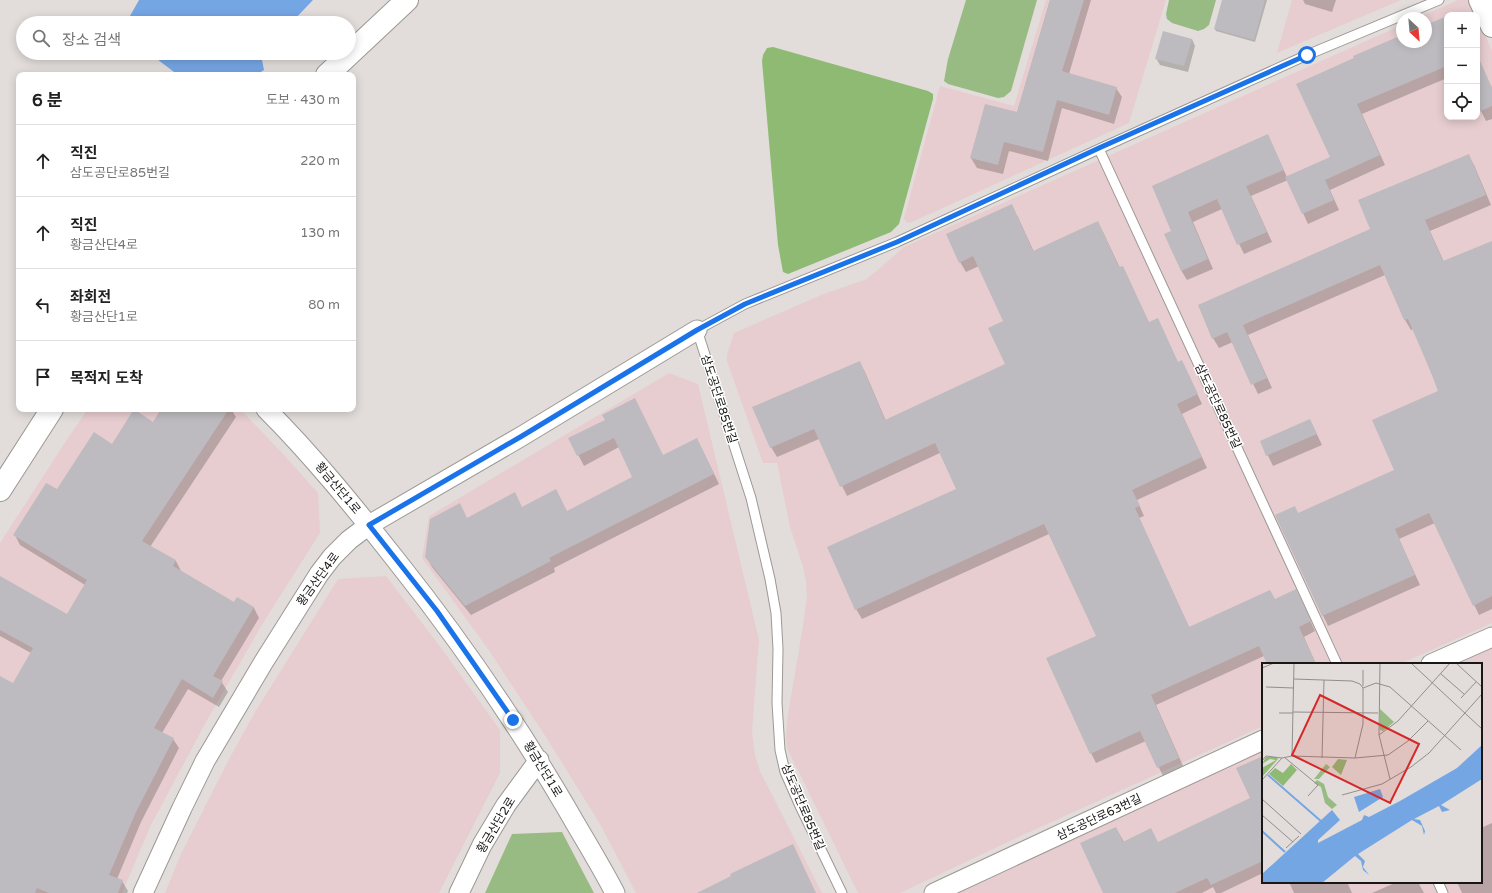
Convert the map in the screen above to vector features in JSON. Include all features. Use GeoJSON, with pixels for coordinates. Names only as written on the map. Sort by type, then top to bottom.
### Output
{"type":"FeatureCollection","features":[{"type":"Feature","properties":{"kind":"street"},"geometry":{"type":"LineString","coordinates":[[356,48],[407,0]]}},
{"type":"Feature","properties":{"kind":"street"},"geometry":{"type":"LineString","coordinates":[[1480,0],[1492,26]]}},
{"type":"Feature","properties":{"kind":"street"},"geometry":{"type":"LineString","coordinates":[[330,72],[343,60]]}},
{"type":"Feature","properties":{"kind":"street","name":"황금산단4로"},"geometry":{"type":"LineString","coordinates":[[143,893],[205,761],[263,663],[319,574],[332,557],[369,525],[522,436],[697,330]]}},
{"type":"Feature","properties":{"kind":"street"},"geometry":{"type":"LineString","coordinates":[[0,490],[50,412]]}},
{"type":"Feature","properties":{"kind":"street","name":"황금산단1로"},"geometry":{"type":"LineString","coordinates":[[269,412],[297,440],[369,525],[437,611],[539,760],[601,866],[615,893]]}},
{"type":"Feature","properties":{"kind":"street"},"geometry":{"type":"LineString","coordinates":[[1433,663],[1492,637]]}},
{"type":"Feature","properties":{"kind":"street","name":"삼도공단로63번길"},"geometry":{"type":"LineString","coordinates":[[934,893],[1262,740]]}},
{"type":"Feature","properties":{"kind":"street","name":"황금산단2로"},"geometry":{"type":"LineString","coordinates":[[459,893],[486,839],[506,805],[539,760]]}},
{"type":"Feature","properties":{"kind":"lane"},"geometry":{"type":"LineString","coordinates":[[697,330],[745,304],[897,242],[1099,148],[1307,55],[1439,0]]}},
{"type":"Feature","properties":{"kind":"lane","name":"삼도공단로85번길"},"geometry":{"type":"LineString","coordinates":[[1099,148],[1337,663]]}},
{"type":"Feature","properties":{"kind":"lane","name":"삼도공단로85번길"},"geometry":{"type":"LineString","coordinates":[[697,330],[751,498],[770,579],[776,613],[778,642],[778,725],[780,750],[785,772],[842,893]]}},
{"type":"Feature","properties":{"kind":"lane"},"geometry":{"type":"LineString","coordinates":[[1438,883],[1443,893]]}},
{"type":"Feature","properties":{"kind":"shaded area"},"geometry":{"type":"Polygon","coordinates":[[[1046,0],[1166,0],[1129,123],[910,223],[906,222],[904,218],[940,86],[1014,106],[1046,0]]]}},
{"type":"Feature","properties":{"kind":"shaded area"},"geometry":{"type":"Polygon","coordinates":[[[1292,0],[1401,0],[1277,53],[1292,0]]]}},
{"type":"Feature","properties":{"kind":"shaded area"},"geometry":{"type":"Polygon","coordinates":[[[1458,0],[1469,0],[1475,12],[1444,12],[1444,120],[1480,120],[1480,24],[1492,51],[1492,623],[1402,663],[1262,663],[1262,726],[1023,835],[900,893],[858,893],[787,748],[786,738],[788,714],[807,597],[806,582],[803,567],[790,527],[777,463],[763,463],[727,361],[727,355],[734,333],[821,295],[867,279],[904,247],[1396,28],[1396,48],[1432,48],[1432,12],[1431,12],[1458,0]]]}},
{"type":"Feature","properties":{"kind":"shaded area"},"geometry":{"type":"Polygon","coordinates":[[[669,373],[698,384],[759,640],[752,731],[755,755],[760,771],[822,893],[636,893],[600,824],[544,734],[488,649],[422,558],[429,516],[669,373]]]}},
{"type":"Feature","properties":{"kind":"shaded area"},"geometry":{"type":"Polygon","coordinates":[[[86,412],[243,412],[318,493],[320,533],[263,623],[206,722],[151,825],[122,893],[0,893],[0,543],[86,412]]]}},
{"type":"Feature","properties":{"kind":"shaded area"},"geometry":{"type":"Polygon","coordinates":[[[386,576],[442,649],[500,730],[500,773],[439,893],[165,893],[181,854],[227,763],[255,712],[338,579],[386,576]]]}},
{"type":"Feature","properties":{"kind":"shaded area"},"geometry":{"type":"Polygon","coordinates":[[[1492,648],[1492,893],[950,893],[1262,751],[1262,883],[1482,883],[1482,663],[1459,663],[1492,648]]]}},
{"type":"Feature","properties":{"kind":"green space"},"geometry":{"type":"Polygon","coordinates":[[[966,0],[1037,0],[1011,91],[1004,97],[998,98],[948,84],[944,81],[948,59],[966,0]]]}},
{"type":"Feature","properties":{"kind":"green space"},"geometry":{"type":"Polygon","coordinates":[[[1169,0],[1216,0],[1209,25],[1198,31],[1172,23],[1167,19],[1166,14],[1169,0]]]}},
{"type":"Feature","properties":{"kind":"green space"},"geometry":{"type":"Polygon","coordinates":[[[773,47],[928,91],[933,94],[933,99],[899,224],[891,232],[788,274],[783,272],[778,245],[762,61],[763,55],[767,48],[773,47]]]}},
{"type":"Feature","properties":{"kind":"green space"},"geometry":{"type":"Polygon","coordinates":[[[562,832],[594,893],[485,893],[512,834],[562,832]]]}},
{"type":"Feature","properties":{"kind":"water"},"geometry":{"type":"Polygon","coordinates":[[[139,0],[313,0],[298,16],[130,16],[139,0]]]}},
{"type":"Feature","properties":{"kind":"water"},"geometry":{"type":"Polygon","coordinates":[[[158,60],[262,60],[264,70],[260,72],[174,72],[158,60]]]}},
{"type":"Feature","properties":{"kind":"building"},"geometry":{"type":"Polygon","coordinates":[[[1050,0],[1084,0],[1062,71],[1117,87],[1109,115],[1057,100],[1043,152],[1004,142],[998,165],[970,158],[985,104],[1017,112],[1050,0]]]}},
{"type":"Feature","properties":{"kind":"building"},"geometry":{"type":"Polygon","coordinates":[[[1222,0],[1265,0],[1254,40],[1214,29],[1222,0]]]}},
{"type":"Feature","properties":{"kind":"building"},"geometry":{"type":"Polygon","coordinates":[[[1444,17],[1444,67],[1357,104],[1380,155],[1325,180],[1334,200],[1302,214],[1285,177],[1330,157],[1296,84],[1354,58],[1353,56],[1396,38],[1396,48],[1432,48],[1432,22],[1444,17]]]}},
{"type":"Feature","properties":{"kind":"building"},"geometry":{"type":"Polygon","coordinates":[[[1163,31],[1192,39],[1184,66],[1155,59],[1163,31]]]}},
{"type":"Feature","properties":{"kind":"building"},"geometry":{"type":"Polygon","coordinates":[[[1480,61],[1492,88],[1492,106],[1480,112],[1480,61]]]}},
{"type":"Feature","properties":{"kind":"building"},"geometry":{"type":"Polygon","coordinates":[[[1268,134],[1284,170],[1246,186],[1267,232],[1237,245],[1217,199],[1188,212],[1208,259],[1181,271],[1164,234],[1171,231],[1152,186],[1268,134]]]}},
{"type":"Feature","properties":{"kind":"building"},"geometry":{"type":"Polygon","coordinates":[[[1469,154],[1486,195],[1425,220],[1443,261],[1492,241],[1492,596],[1473,606],[1429,513],[1395,529],[1415,575],[1322,616],[1275,515],[1295,506],[1298,513],[1394,470],[1372,420],[1438,391],[1432,375],[1408,319],[1404,320],[1380,265],[1243,325],[1267,378],[1251,385],[1227,332],[1212,339],[1198,305],[1370,229],[1358,200],[1469,154]]]}},
{"type":"Feature","properties":{"kind":"building"},"geometry":{"type":"Polygon","coordinates":[[[1012,204],[1033,251],[1098,221],[1119,267],[1123,266],[1149,322],[1158,318],[1178,362],[1182,360],[1198,394],[1177,404],[1202,457],[1132,490],[1140,506],[1135,508],[1189,627],[1270,590],[1275,599],[1296,589],[1311,621],[1299,627],[1316,663],[1267,663],[1259,646],[1151,695],[1179,758],[1157,768],[1140,731],[1090,754],[1046,658],[1096,636],[1044,524],[855,610],[827,547],[956,489],[935,443],[840,487],[814,429],[770,448],[752,407],[860,361],[885,420],[1005,364],[988,328],[1003,321],[973,256],[959,263],[946,234],[1012,204]]]}},
{"type":"Feature","properties":{"kind":"building"},"geometry":{"type":"Polygon","coordinates":[[[635,398],[663,455],[697,438],[714,474],[549,558],[551,561],[465,606],[425,557],[430,519],[460,503],[467,518],[515,492],[522,507],[556,489],[567,511],[632,477],[614,438],[577,456],[568,438],[605,420],[602,415],[635,398]]]}},
{"type":"Feature","properties":{"kind":"building"},"geometry":{"type":"Polygon","coordinates":[[[132,412],[138,412],[153,422],[159,412],[227,412],[142,541],[176,560],[173,566],[234,602],[237,597],[254,607],[213,676],[223,681],[213,698],[182,679],[154,728],[174,738],[136,812],[109,875],[123,880],[118,893],[49,893],[37,888],[35,893],[0,893],[0,676],[13,683],[33,648],[0,630],[0,576],[67,614],[87,580],[13,535],[46,483],[57,489],[94,432],[112,444],[132,412]]]}},
{"type":"Feature","properties":{"kind":"building"},"geometry":{"type":"Polygon","coordinates":[[[1310,419],[1317,434],[1266,456],[1260,441],[1310,419]]]}},
{"type":"Feature","properties":{"kind":"building"},"geometry":{"type":"Polygon","coordinates":[[[1262,756],[1262,861],[1211,885],[1207,878],[1175,893],[1103,893],[1080,843],[1116,827],[1123,842],[1151,828],[1158,842],[1250,798],[1236,768],[1262,756]]]}},
{"type":"Feature","properties":{"kind":"building"},"geometry":{"type":"Polygon","coordinates":[[[793,844],[816,893],[697,893],[731,876],[730,874],[793,844]]]}},
{"type":"Feature","properties":{"kind":"route"},"geometry":{"type":"LineString","coordinates":[[513,720],[437,611],[369,525],[522,436],[697,330],[745,304],[897,242],[1099,148],[1307,55]]}}]}
